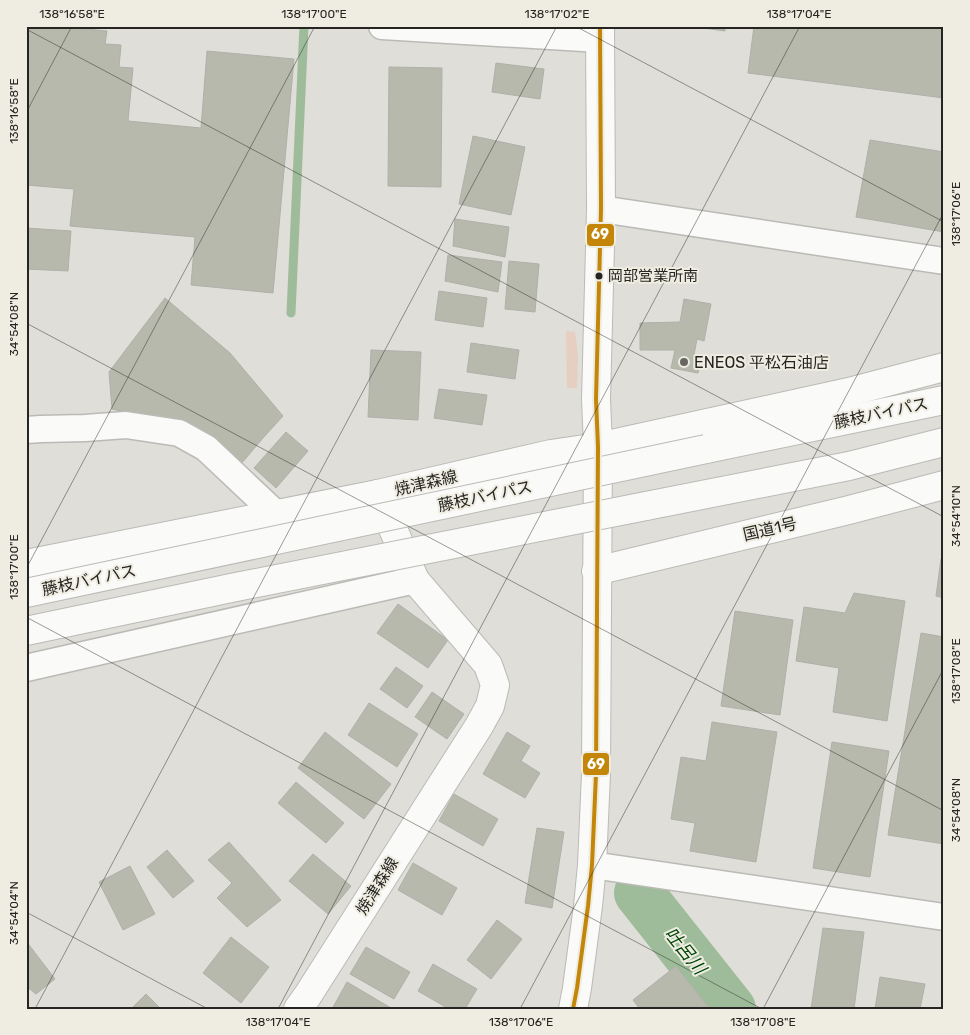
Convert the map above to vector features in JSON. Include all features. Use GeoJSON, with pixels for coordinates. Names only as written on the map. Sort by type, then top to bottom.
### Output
{"type":"FeatureCollection","features":[{"type":"Feature","properties":{"kind":"main road"},"geometry":{"type":"LineString","coordinates":[[573,1009],[588,906],[592,865],[596,774],[598,447],[596,399],[601,209],[600,32]]}},
{"type":"Feature","properties":{"kind":"main road"},"geometry":{"type":"LineString","coordinates":[[598,447],[849,392],[944,367]]}},
{"type":"Feature","properties":{"kind":"main road","name":"藤枝バイパス"},"geometry":{"type":"LineString","coordinates":[[26,593],[944,400]]}},
{"type":"Feature","properties":{"kind":"main road"},"geometry":{"type":"LineString","coordinates":[[26,631],[246,585],[849,466],[944,442]]}},
{"type":"Feature","properties":{"kind":"main road","name":"焼津森線"},"geometry":{"type":"LineString","coordinates":[[298,1009],[314,987],[479,726],[490,706],[494,685],[488,665],[415,580],[378,494],[551,454],[598,447]]}},
{"type":"Feature","properties":{"kind":"main road","name":"国道1号"},"geometry":{"type":"LineString","coordinates":[[596,571],[944,485]]}},
{"type":"Feature","properties":{"kind":"main road"},"geometry":{"type":"LineString","coordinates":[[26,564],[378,494]]}},
{"type":"Feature","properties":{"kind":"street"},"geometry":{"type":"LineString","coordinates":[[382,26],[600,32]]}},
{"type":"Feature","properties":{"kind":"street"},"geometry":{"type":"LineString","coordinates":[[601,209],[944,260]]}},
{"type":"Feature","properties":{"kind":"street"},"geometry":{"type":"LineString","coordinates":[[26,430],[126,425],[178,433],[206,448],[276,514]]}},
{"type":"Feature","properties":{"kind":"street"},"geometry":{"type":"LineString","coordinates":[[26,668],[415,580]]}},
{"type":"Feature","properties":{"kind":"street"},"geometry":{"type":"LineString","coordinates":[[592,865],[944,917]]}},
{"type":"Feature","properties":{"kind":"shaded area"},"geometry":{"type":"Polygon","coordinates":[[[566,331],[575,332],[578,356],[577,388],[567,388],[566,331]]]}},
{"type":"Feature","properties":{"kind":"building"},"geometry":{"type":"Polygon","coordinates":[[[26,26],[55,26],[107,31],[105,44],[121,45],[119,67],[133,68],[128,121],[201,128],[207,51],[294,59],[273,293],[191,285],[195,237],[70,226],[74,189],[26,185],[26,26]]]}},
{"type":"Feature","properties":{"kind":"building"},"geometry":{"type":"Polygon","coordinates":[[[688,26],[725,26],[725,31],[688,26]]]}},
{"type":"Feature","properties":{"kind":"building"},"geometry":{"type":"Polygon","coordinates":[[[754,26],[944,26],[944,98],[748,73],[754,26]]]}},
{"type":"Feature","properties":{"kind":"building"},"geometry":{"type":"Polygon","coordinates":[[[496,63],[544,69],[540,99],[492,92],[496,63]]]}},
{"type":"Feature","properties":{"kind":"building"},"geometry":{"type":"Polygon","coordinates":[[[389,67],[442,68],[441,187],[388,186],[389,67]]]}},
{"type":"Feature","properties":{"kind":"building"},"geometry":{"type":"Polygon","coordinates":[[[473,136],[525,147],[511,215],[459,204],[473,136]]]}},
{"type":"Feature","properties":{"kind":"building"},"geometry":{"type":"Polygon","coordinates":[[[870,140],[944,152],[944,232],[856,217],[870,140]]]}},
{"type":"Feature","properties":{"kind":"building"},"geometry":{"type":"Polygon","coordinates":[[[455,219],[509,227],[505,257],[453,246],[455,219]]]}},
{"type":"Feature","properties":{"kind":"building"},"geometry":{"type":"Polygon","coordinates":[[[26,228],[71,231],[68,271],[26,269],[26,228]]]}},
{"type":"Feature","properties":{"kind":"building"},"geometry":{"type":"Polygon","coordinates":[[[448,255],[502,262],[498,292],[445,281],[448,255]]]}},
{"type":"Feature","properties":{"kind":"building"},"geometry":{"type":"Polygon","coordinates":[[[509,261],[539,264],[535,312],[505,309],[509,261]]]}},
{"type":"Feature","properties":{"kind":"building"},"geometry":{"type":"Polygon","coordinates":[[[439,291],[487,298],[483,327],[435,320],[439,291]]]}},
{"type":"Feature","properties":{"kind":"building"},"geometry":{"type":"Polygon","coordinates":[[[165,298],[230,353],[283,416],[241,464],[195,429],[112,409],[109,372],[165,298]]]}},
{"type":"Feature","properties":{"kind":"building"},"geometry":{"type":"Polygon","coordinates":[[[684,299],[711,304],[704,341],[697,339],[693,360],[700,362],[698,373],[671,368],[675,350],[640,350],[640,323],[680,322],[684,299]]]}},
{"type":"Feature","properties":{"kind":"building"},"geometry":{"type":"Polygon","coordinates":[[[471,343],[519,350],[515,379],[467,372],[471,343]]]}},
{"type":"Feature","properties":{"kind":"building"},"geometry":{"type":"Polygon","coordinates":[[[371,350],[421,352],[418,420],[368,417],[371,350]]]}},
{"type":"Feature","properties":{"kind":"building"},"geometry":{"type":"Polygon","coordinates":[[[439,389],[487,395],[482,425],[434,418],[439,389]]]}},
{"type":"Feature","properties":{"kind":"building"},"geometry":{"type":"Polygon","coordinates":[[[286,432],[308,451],[276,488],[254,468],[286,432]]]}},
{"type":"Feature","properties":{"kind":"building"},"geometry":{"type":"Polygon","coordinates":[[[941,559],[944,559],[944,598],[936,596],[941,559]]]}},
{"type":"Feature","properties":{"kind":"building"},"geometry":{"type":"Polygon","coordinates":[[[854,593],[905,601],[887,721],[833,712],[839,668],[796,661],[804,607],[845,613],[854,593]]]}},
{"type":"Feature","properties":{"kind":"building"},"geometry":{"type":"Polygon","coordinates":[[[398,604],[448,640],[428,668],[377,633],[398,604]]]}},
{"type":"Feature","properties":{"kind":"building"},"geometry":{"type":"Polygon","coordinates":[[[735,611],[793,620],[780,715],[721,706],[735,611]]]}},
{"type":"Feature","properties":{"kind":"building"},"geometry":{"type":"Polygon","coordinates":[[[921,633],[944,637],[944,844],[888,835],[921,633]]]}},
{"type":"Feature","properties":{"kind":"building"},"geometry":{"type":"Polygon","coordinates":[[[396,667],[423,686],[407,708],[380,689],[396,667]]]}},
{"type":"Feature","properties":{"kind":"building"},"geometry":{"type":"Polygon","coordinates":[[[432,692],[464,714],[447,739],[415,717],[432,692]]]}},
{"type":"Feature","properties":{"kind":"building"},"geometry":{"type":"Polygon","coordinates":[[[369,703],[418,734],[397,767],[348,735],[369,703]]]}},
{"type":"Feature","properties":{"kind":"building"},"geometry":{"type":"Polygon","coordinates":[[[712,722],[777,732],[756,862],[690,851],[695,823],[671,819],[681,757],[706,761],[712,722]]]}},
{"type":"Feature","properties":{"kind":"building"},"geometry":{"type":"Polygon","coordinates":[[[325,732],[391,784],[364,819],[298,768],[325,732]]]}},
{"type":"Feature","properties":{"kind":"building"},"geometry":{"type":"Polygon","coordinates":[[[507,732],[530,746],[521,761],[540,773],[525,798],[483,774],[507,732]]]}},
{"type":"Feature","properties":{"kind":"building"},"geometry":{"type":"Polygon","coordinates":[[[832,742],[889,751],[870,877],[813,868],[832,742]]]}},
{"type":"Feature","properties":{"kind":"building"},"geometry":{"type":"Polygon","coordinates":[[[296,782],[344,823],[326,843],[278,803],[296,782]]]}},
{"type":"Feature","properties":{"kind":"building"},"geometry":{"type":"Polygon","coordinates":[[[454,794],[498,819],[483,846],[439,821],[454,794]]]}},
{"type":"Feature","properties":{"kind":"building"},"geometry":{"type":"Polygon","coordinates":[[[537,828],[564,832],[552,908],[525,903],[537,828]]]}},
{"type":"Feature","properties":{"kind":"building"},"geometry":{"type":"Polygon","coordinates":[[[229,842],[281,900],[247,927],[217,898],[232,883],[208,860],[229,842]]]}},
{"type":"Feature","properties":{"kind":"building"},"geometry":{"type":"Polygon","coordinates":[[[167,850],[194,881],[173,898],[147,867],[167,850]]]}},
{"type":"Feature","properties":{"kind":"building"},"geometry":{"type":"Polygon","coordinates":[[[313,854],[351,886],[328,914],[289,881],[313,854]]]}},
{"type":"Feature","properties":{"kind":"building"},"geometry":{"type":"Polygon","coordinates":[[[413,863],[457,888],[442,915],[398,890],[413,863]]]}},
{"type":"Feature","properties":{"kind":"building"},"geometry":{"type":"Polygon","coordinates":[[[130,866],[155,914],[123,930],[99,882],[130,866]]]}},
{"type":"Feature","properties":{"kind":"building"},"geometry":{"type":"Polygon","coordinates":[[[497,920],[522,939],[491,979],[467,960],[497,920]]]}},
{"type":"Feature","properties":{"kind":"building"},"geometry":{"type":"Polygon","coordinates":[[[823,928],[864,932],[854,1009],[811,1009],[823,928]]]}},
{"type":"Feature","properties":{"kind":"building"},"geometry":{"type":"Polygon","coordinates":[[[231,937],[269,967],[241,1003],[203,973],[231,937]]]}},
{"type":"Feature","properties":{"kind":"building"},"geometry":{"type":"Polygon","coordinates":[[[26,941],[55,979],[36,994],[26,986],[26,941]]]}},
{"type":"Feature","properties":{"kind":"building"},"geometry":{"type":"Polygon","coordinates":[[[366,947],[410,972],[394,999],[350,974],[366,947]]]}},
{"type":"Feature","properties":{"kind":"building"},"geometry":{"type":"Polygon","coordinates":[[[433,964],[477,989],[465,1009],[449,1009],[418,991],[433,964]]]}},
{"type":"Feature","properties":{"kind":"building"},"geometry":{"type":"Polygon","coordinates":[[[676,966],[710,1009],[640,1009],[633,1000],[676,966]]]}},
{"type":"Feature","properties":{"kind":"building"},"geometry":{"type":"Polygon","coordinates":[[[880,977],[925,984],[920,1009],[875,1009],[880,977]]]}},
{"type":"Feature","properties":{"kind":"building"},"geometry":{"type":"Polygon","coordinates":[[[347,982],[391,1008],[332,1009],[347,982]]]}},
{"type":"Feature","properties":{"kind":"building"},"geometry":{"type":"Polygon","coordinates":[[[146,994],[161,1009],[131,1009],[146,994]]]}},
{"type":"Feature","properties":{"kind":"waterway"},"geometry":{"type":"LineString","coordinates":[[291,313],[304,26]]}},
{"type":"Feature","properties":{"kind":"waterway","name":"吐呂川"},"geometry":{"type":"LineString","coordinates":[[639,893],[731,1009]]}},
{"type":"Feature","properties":{"kind":"transit line","name":"69"},"geometry":{"type":"LineString","coordinates":[[573,1009],[588,906],[592,865],[596,774],[598,447],[596,399],[601,209],[600,26]]}},
{"type":"Feature","properties":{"kind":"place","name":"岡部営業所南"},"geometry":{"type":"Point","coordinates":[599,276]}},
{"type":"Feature","properties":{"kind":"place","name":"ENEOS 平松石油店"},"geometry":{"type":"Point","coordinates":[684,362]}}]}
